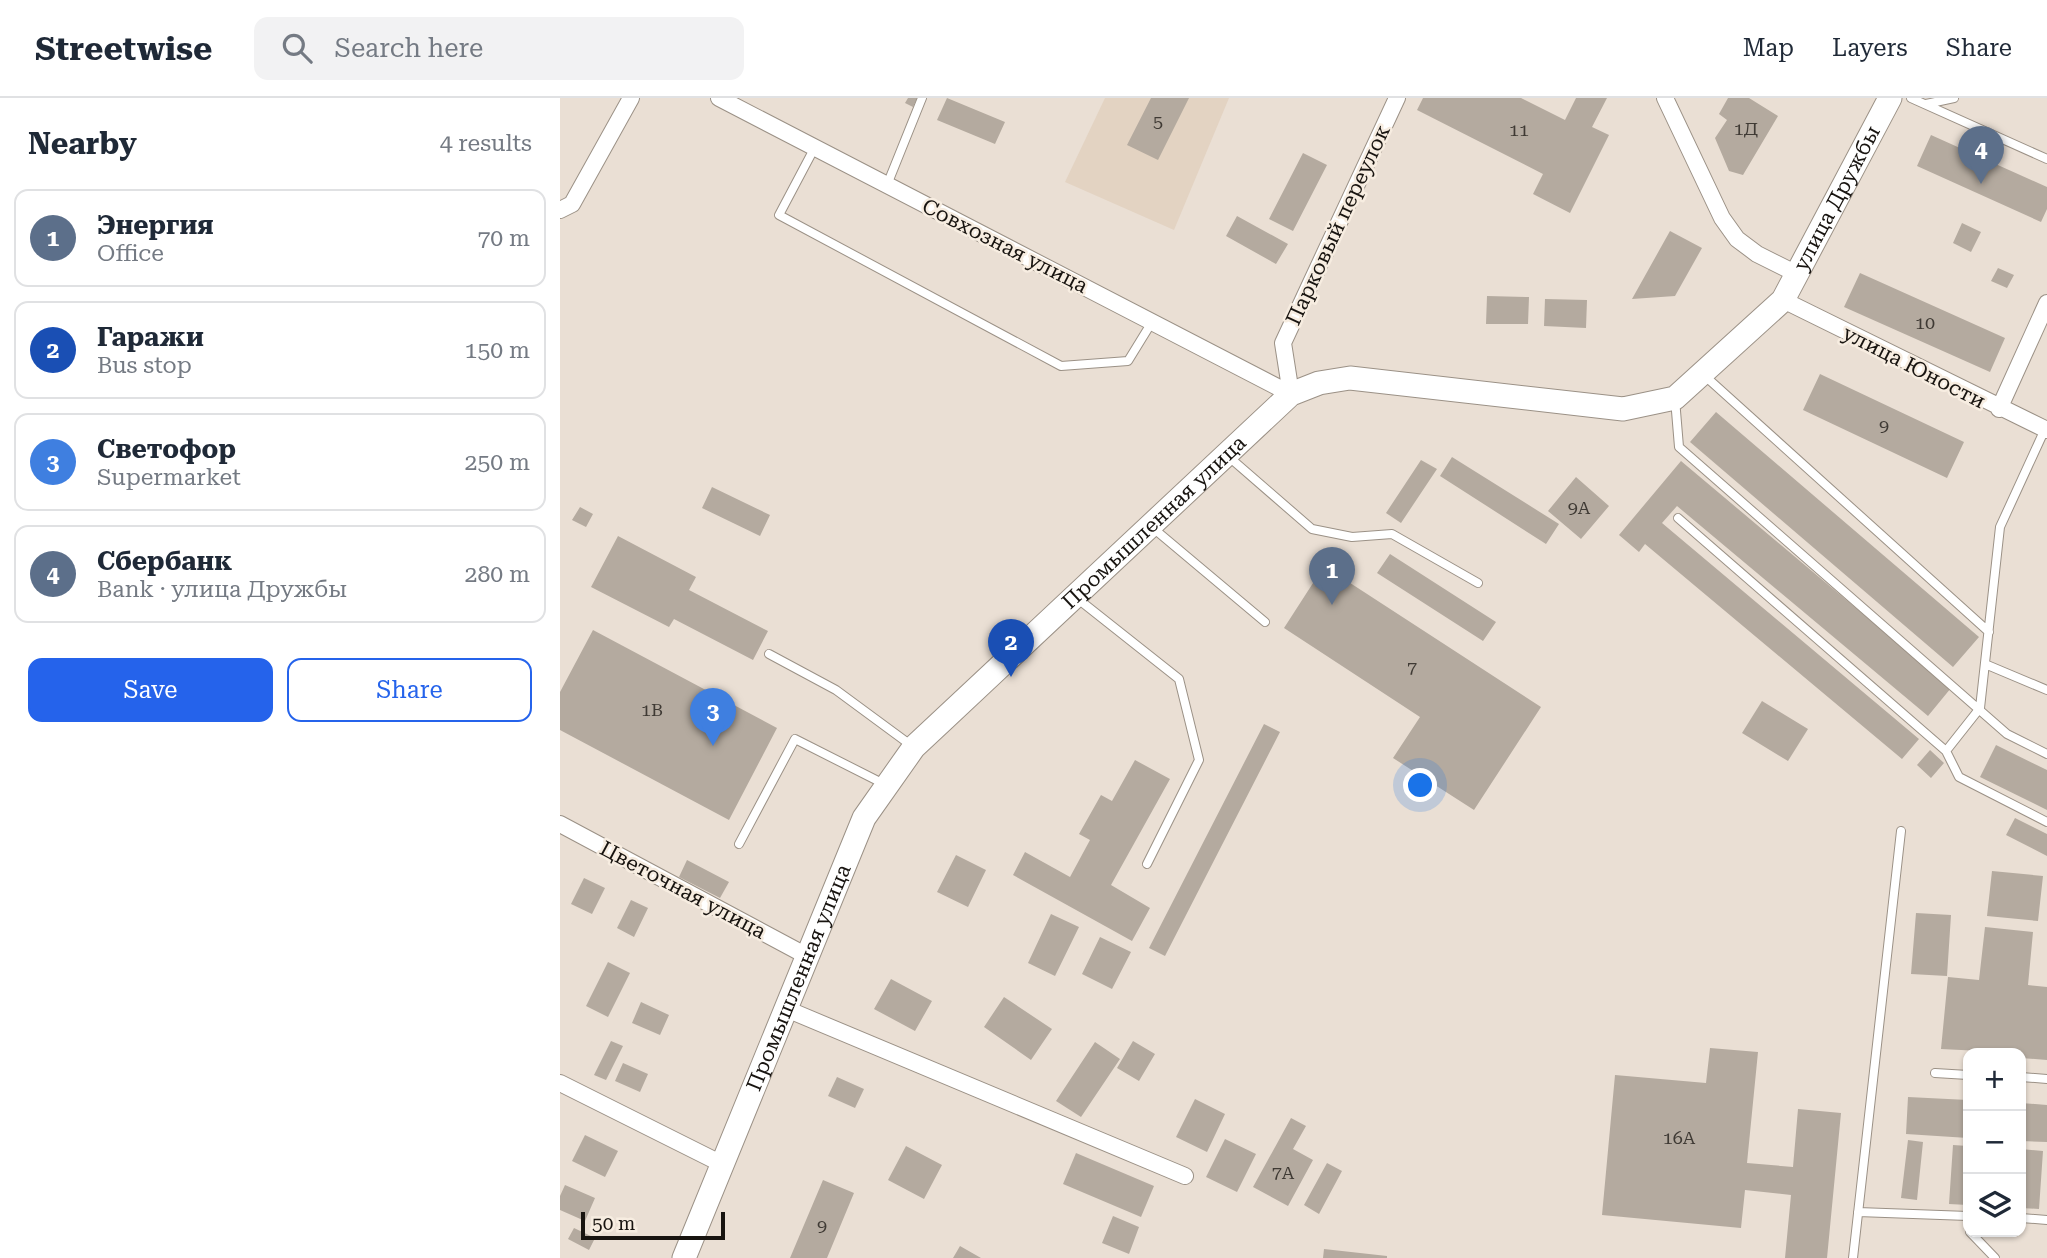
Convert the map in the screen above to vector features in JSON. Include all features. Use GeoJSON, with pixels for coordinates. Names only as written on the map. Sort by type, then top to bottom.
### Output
{"type":"FeatureCollection","features":[{"type":"Feature","properties":{"kind":"main road","name":"улица Дружбы"},"geometry":{"type":"LineString","coordinates":[[1783,300],[1890,98]]}},
{"type":"Feature","properties":{"kind":"main road"},"geometry":{"type":"LineString","coordinates":[[1675,398],[1783,300]]}},
{"type":"Feature","properties":{"kind":"main road","name":"Промышленная улица"},"geometry":{"type":"LineString","coordinates":[[684,1258],[863,818],[886,785],[914,747],[1291,394],[1319,383],[1350,378],[1623,409],[1675,398]]}},
{"type":"Feature","properties":{"kind":"street"},"geometry":{"type":"LineString","coordinates":[[560,210],[572,204],[631,98]]}},
{"type":"Feature","properties":{"kind":"street","name":"Совхозная улица"},"geometry":{"type":"LineString","coordinates":[[719,98],[1291,394]]}},
{"type":"Feature","properties":{"kind":"street","name":"Парковый переулок"},"geometry":{"type":"LineString","coordinates":[[1291,394],[1283,344],[1397,98]]}},
{"type":"Feature","properties":{"kind":"street"},"geometry":{"type":"LineString","coordinates":[[1665,98],[1722,218],[1737,239],[1757,254],[1797,274]]}},
{"type":"Feature","properties":{"kind":"street","name":"улица Юности"},"geometry":{"type":"LineString","coordinates":[[1783,300],[2046,430]]}},
{"type":"Feature","properties":{"kind":"street"},"geometry":{"type":"LineString","coordinates":[[1999,409],[2047,303]]}},
{"type":"Feature","properties":{"kind":"street","name":"Цветочная улица"},"geometry":{"type":"LineString","coordinates":[[560,824],[805,955]]}},
{"type":"Feature","properties":{"kind":"street"},"geometry":{"type":"LineString","coordinates":[[784,1008],[1185,1176]]}},
{"type":"Feature","properties":{"kind":"street"},"geometry":{"type":"LineString","coordinates":[[560,1083],[722,1164]]}},
{"type":"Feature","properties":{"kind":"lane"},"geometry":{"type":"LineString","coordinates":[[887,185],[922,98]]}},
{"type":"Feature","properties":{"kind":"lane"},"geometry":{"type":"LineString","coordinates":[[1911,98],[2047,159]]}},
{"type":"Feature","properties":{"kind":"lane"},"geometry":{"type":"LineString","coordinates":[[1924,104],[1954,98]]}},
{"type":"Feature","properties":{"kind":"lane"},"geometry":{"type":"LineString","coordinates":[[815,148],[779,215],[1060,366],[1128,361],[1152,322]]}},
{"type":"Feature","properties":{"kind":"lane"},"geometry":{"type":"LineString","coordinates":[[1702,373],[1989,632]]}},
{"type":"Feature","properties":{"kind":"lane"},"geometry":{"type":"LineString","coordinates":[[1675,398],[1679,447],[2007,734],[2047,754]]}},
{"type":"Feature","properties":{"kind":"lane"},"geometry":{"type":"LineString","coordinates":[[1945,751],[1980,708],[2000,527],[2046,430]]}},
{"type":"Feature","properties":{"kind":"lane"},"geometry":{"type":"LineString","coordinates":[[1226,455],[1312,530],[1352,537],[1392,534],[1478,583]]}},
{"type":"Feature","properties":{"kind":"lane"},"geometry":{"type":"LineString","coordinates":[[1678,518],[1945,751],[1959,777],[2047,822]]}},
{"type":"Feature","properties":{"kind":"lane"},"geometry":{"type":"LineString","coordinates":[[1150,526],[1265,622]]}},
{"type":"Feature","properties":{"kind":"lane"},"geometry":{"type":"LineString","coordinates":[[1075,597],[1179,680],[1199,760],[1147,864]]}},
{"type":"Feature","properties":{"kind":"lane"},"geometry":{"type":"LineString","coordinates":[[769,654],[836,690],[914,747]]}},
{"type":"Feature","properties":{"kind":"lane"},"geometry":{"type":"LineString","coordinates":[[1985,664],[2047,690]]}},
{"type":"Feature","properties":{"kind":"lane"},"geometry":{"type":"LineString","coordinates":[[739,844],[795,739],[886,785]]}},
{"type":"Feature","properties":{"kind":"lane"},"geometry":{"type":"LineString","coordinates":[[1853,1258],[1901,831]]}},
{"type":"Feature","properties":{"kind":"lane"},"geometry":{"type":"LineString","coordinates":[[1935,1073],[1963,1074]]}},
{"type":"Feature","properties":{"kind":"lane"},"geometry":{"type":"LineString","coordinates":[[2026,1077],[2047,1079]]}},
{"type":"Feature","properties":{"kind":"lane"},"geometry":{"type":"LineString","coordinates":[[1858,1212],[1963,1216]]}},
{"type":"Feature","properties":{"kind":"lane"},"geometry":{"type":"LineString","coordinates":[[1955,1216],[1963,1225]]}},
{"type":"Feature","properties":{"kind":"lane"},"geometry":{"type":"LineString","coordinates":[[2026,1218],[2047,1220]]}},
{"type":"Feature","properties":{"kind":"lane"},"geometry":{"type":"LineString","coordinates":[[1975,1237],[1995,1258]]}},
{"type":"Feature","properties":{"kind":"shaded area"},"geometry":{"type":"Polygon","coordinates":[[[1105,98],[1229,98],[1174,230],[1065,182],[1105,98]]]}},
{"type":"Feature","properties":{"kind":"building"},"geometry":{"type":"Polygon","coordinates":[[[908,98],[917,98],[913,107],[905,103],[908,98]]]}},
{"type":"Feature","properties":{"kind":"building"},"geometry":{"type":"Polygon","coordinates":[[[947,98],[1005,122],[995,144],[937,120],[947,98]]]}},
{"type":"Feature","properties":{"kind":"building"},"geometry":{"type":"Polygon","coordinates":[[[1151,98],[1189,98],[1158,160],[1127,145],[1151,98]]]}},
{"type":"Feature","properties":{"kind":"building"},"geometry":{"type":"Polygon","coordinates":[[[1423,98],[1521,98],[1565,120],[1576,98],[1607,98],[1592,127],[1609,135],[1570,213],[1533,194],[1543,174],[1417,110],[1423,98]]]}},
{"type":"Feature","properties":{"kind":"building"},"geometry":{"type":"Polygon","coordinates":[[[1728,98],[1749,98],[1778,116],[1743,175],[1729,171],[1715,138],[1727,120],[1719,114],[1728,98]]]}},
{"type":"Feature","properties":{"kind":"building"},"geometry":{"type":"Polygon","coordinates":[[[1931,135],[2047,187],[2047,209],[2041,222],[1917,166],[1931,135]]]}},
{"type":"Feature","properties":{"kind":"building"},"geometry":{"type":"Polygon","coordinates":[[[1303,153],[1327,165],[1293,231],[1269,219],[1303,153]]]}},
{"type":"Feature","properties":{"kind":"building"},"geometry":{"type":"Polygon","coordinates":[[[1237,216],[1288,244],[1276,264],[1226,236],[1237,216]]]}},
{"type":"Feature","properties":{"kind":"building"},"geometry":{"type":"Polygon","coordinates":[[[1962,223],[1981,232],[1971,252],[1953,243],[1962,223]]]}},
{"type":"Feature","properties":{"kind":"building"},"geometry":{"type":"Polygon","coordinates":[[[1670,231],[1702,248],[1675,296],[1632,299],[1670,231]]]}},
{"type":"Feature","properties":{"kind":"building"},"geometry":{"type":"Polygon","coordinates":[[[1998,268],[2014,275],[2007,288],[1991,281],[1998,268]]]}},
{"type":"Feature","properties":{"kind":"building"},"geometry":{"type":"Polygon","coordinates":[[[1860,273],[2005,338],[1990,372],[1844,307],[1860,273]]]}},
{"type":"Feature","properties":{"kind":"building"},"geometry":{"type":"Polygon","coordinates":[[[1487,296],[1529,297],[1528,324],[1486,324],[1487,296]]]}},
{"type":"Feature","properties":{"kind":"building"},"geometry":{"type":"Polygon","coordinates":[[[1545,299],[1587,300],[1586,328],[1544,326],[1545,299]]]}},
{"type":"Feature","properties":{"kind":"building"},"geometry":{"type":"Polygon","coordinates":[[[1820,374],[1964,442],[1947,478],[1803,410],[1820,374]]]}},
{"type":"Feature","properties":{"kind":"building"},"geometry":{"type":"Polygon","coordinates":[[[1716,412],[1979,637],[1953,667],[1690,442],[1716,412]]]}},
{"type":"Feature","properties":{"kind":"building"},"geometry":{"type":"Polygon","coordinates":[[[1452,457],[1559,524],[1546,544],[1440,476],[1452,457]]]}},
{"type":"Feature","properties":{"kind":"building"},"geometry":{"type":"Polygon","coordinates":[[[1421,460],[1437,469],[1401,523],[1386,513],[1421,460]]]}},
{"type":"Feature","properties":{"kind":"building"},"geometry":{"type":"Polygon","coordinates":[[[1681,461],[1951,688],[1928,716],[1677,506],[1662,523],[1919,739],[1902,759],[1645,544],[1639,552],[1619,535],[1681,461]]]}},
{"type":"Feature","properties":{"kind":"building"},"geometry":{"type":"Polygon","coordinates":[[[1576,477],[1609,506],[1581,539],[1548,511],[1576,477]]]}},
{"type":"Feature","properties":{"kind":"building"},"geometry":{"type":"Polygon","coordinates":[[[712,487],[770,515],[760,536],[702,508],[712,487]]]}},
{"type":"Feature","properties":{"kind":"building"},"geometry":{"type":"Polygon","coordinates":[[[580,507],[593,514],[586,527],[572,520],[580,507]]]}},
{"type":"Feature","properties":{"kind":"building"},"geometry":{"type":"Polygon","coordinates":[[[618,536],[696,577],[689,590],[768,631],[753,660],[674,619],[669,627],[591,587],[618,536]]]}},
{"type":"Feature","properties":{"kind":"building"},"geometry":{"type":"Polygon","coordinates":[[[1390,554],[1496,622],[1483,641],[1377,573],[1390,554]]]}},
{"type":"Feature","properties":{"kind":"building"},"geometry":{"type":"Polygon","coordinates":[[[1324,566],[1541,707],[1474,810],[1393,758],[1420,717],[1284,628],[1324,566]]]}},
{"type":"Feature","properties":{"kind":"building"},"geometry":{"type":"Polygon","coordinates":[[[593,630],[777,728],[729,820],[560,730],[560,692],[593,630]]]}},
{"type":"Feature","properties":{"kind":"building"},"geometry":{"type":"Polygon","coordinates":[[[1762,701],[1808,729],[1788,761],[1742,733],[1762,701]]]}},
{"type":"Feature","properties":{"kind":"building"},"geometry":{"type":"Polygon","coordinates":[[[1264,724],[1280,732],[1165,956],[1149,948],[1264,724]]]}},
{"type":"Feature","properties":{"kind":"building"},"geometry":{"type":"Polygon","coordinates":[[[1996,745],[2047,770],[2047,810],[1980,777],[1996,745]]]}},
{"type":"Feature","properties":{"kind":"building"},"geometry":{"type":"Polygon","coordinates":[[[1930,750],[1944,763],[1931,778],[1917,765],[1930,750]]]}},
{"type":"Feature","properties":{"kind":"building"},"geometry":{"type":"Polygon","coordinates":[[[1135,760],[1170,779],[1111,885],[1150,908],[1132,941],[1013,875],[1025,852],[1070,877],[1090,840],[1079,834],[1101,795],[1112,801],[1135,760]]]}},
{"type":"Feature","properties":{"kind":"building"},"geometry":{"type":"Polygon","coordinates":[[[2015,818],[2047,834],[2047,856],[2006,835],[2015,818]]]}},
{"type":"Feature","properties":{"kind":"building"},"geometry":{"type":"Polygon","coordinates":[[[956,855],[986,870],[968,907],[937,892],[956,855]]]}},
{"type":"Feature","properties":{"kind":"building"},"geometry":{"type":"Polygon","coordinates":[[[687,860],[729,882],[720,898],[679,877],[687,860]]]}},
{"type":"Feature","properties":{"kind":"building"},"geometry":{"type":"Polygon","coordinates":[[[1992,871],[2043,876],[2038,921],[1987,916],[1992,871]]]}},
{"type":"Feature","properties":{"kind":"building"},"geometry":{"type":"Polygon","coordinates":[[[584,878],[605,888],[592,914],[571,904],[584,878]]]}},
{"type":"Feature","properties":{"kind":"building"},"geometry":{"type":"Polygon","coordinates":[[[631,900],[648,908],[634,937],[617,928],[631,900]]]}},
{"type":"Feature","properties":{"kind":"building"},"geometry":{"type":"Polygon","coordinates":[[[1916,913],[1951,915],[1947,976],[1911,974],[1916,913]]]}},
{"type":"Feature","properties":{"kind":"building"},"geometry":{"type":"Polygon","coordinates":[[[1051,914],[1079,927],[1055,976],[1028,963],[1051,914]]]}},
{"type":"Feature","properties":{"kind":"building"},"geometry":{"type":"Polygon","coordinates":[[[1985,927],[2033,932],[2028,985],[2047,987],[2047,1060],[2026,1058],[2026,1048],[1941,1049],[1948,977],[1979,980],[1985,927]]]}},
{"type":"Feature","properties":{"kind":"building"},"geometry":{"type":"Polygon","coordinates":[[[1100,937],[1131,952],[1112,989],[1082,974],[1100,937]]]}},
{"type":"Feature","properties":{"kind":"building"},"geometry":{"type":"Polygon","coordinates":[[[608,962],[630,973],[608,1017],[586,1006],[608,962]]]}},
{"type":"Feature","properties":{"kind":"building"},"geometry":{"type":"Polygon","coordinates":[[[891,979],[932,1001],[915,1031],[874,1009],[891,979]]]}},
{"type":"Feature","properties":{"kind":"building"},"geometry":{"type":"Polygon","coordinates":[[[1004,997],[1052,1029],[1031,1060],[984,1027],[1004,997]]]}},
{"type":"Feature","properties":{"kind":"building"},"geometry":{"type":"Polygon","coordinates":[[[641,1002],[669,1015],[660,1035],[632,1023],[641,1002]]]}},
{"type":"Feature","properties":{"kind":"building"},"geometry":{"type":"Polygon","coordinates":[[[611,1041],[623,1046],[606,1080],[594,1075],[611,1041]]]}},
{"type":"Feature","properties":{"kind":"building"},"geometry":{"type":"Polygon","coordinates":[[[1133,1041],[1155,1054],[1139,1081],[1117,1068],[1133,1041]]]}},
{"type":"Feature","properties":{"kind":"building"},"geometry":{"type":"Polygon","coordinates":[[[1095,1042],[1120,1059],[1081,1117],[1056,1101],[1095,1042]]]}},
{"type":"Feature","properties":{"kind":"building"},"geometry":{"type":"Polygon","coordinates":[[[1710,1048],[1758,1052],[1747,1163],[1793,1167],[1798,1109],[1841,1113],[1827,1258],[1785,1258],[1791,1195],[1745,1190],[1741,1228],[1602,1215],[1615,1075],[1706,1083],[1710,1048]]]}},
{"type":"Feature","properties":{"kind":"building"},"geometry":{"type":"Polygon","coordinates":[[[623,1063],[648,1074],[640,1092],[615,1081],[623,1063]]]}},
{"type":"Feature","properties":{"kind":"building"},"geometry":{"type":"Polygon","coordinates":[[[837,1077],[864,1089],[855,1108],[828,1096],[837,1077]]]}},
{"type":"Feature","properties":{"kind":"building"},"geometry":{"type":"Polygon","coordinates":[[[1908,1097],[1963,1100],[1963,1138],[1906,1134],[1908,1097]]]}},
{"type":"Feature","properties":{"kind":"building"},"geometry":{"type":"Polygon","coordinates":[[[1195,1099],[1225,1114],[1207,1152],[1176,1137],[1195,1099]]]}},
{"type":"Feature","properties":{"kind":"building"},"geometry":{"type":"Polygon","coordinates":[[[2026,1103],[2047,1105],[2047,1142],[2026,1141],[2026,1103]]]}},
{"type":"Feature","properties":{"kind":"building"},"geometry":{"type":"Polygon","coordinates":[[[1291,1118],[1306,1126],[1293,1149],[1313,1160],[1288,1206],[1253,1187],[1291,1118]]]}},
{"type":"Feature","properties":{"kind":"building"},"geometry":{"type":"Polygon","coordinates":[[[585,1135],[618,1151],[605,1177],[572,1161],[585,1135]]]}},
{"type":"Feature","properties":{"kind":"building"},"geometry":{"type":"Polygon","coordinates":[[[1225,1139],[1256,1154],[1237,1192],[1206,1177],[1225,1139]]]}},
{"type":"Feature","properties":{"kind":"building"},"geometry":{"type":"Polygon","coordinates":[[[1908,1140],[1923,1142],[1917,1200],[1901,1198],[1908,1140]]]}},
{"type":"Feature","properties":{"kind":"building"},"geometry":{"type":"Polygon","coordinates":[[[1953,1145],[1963,1146],[1963,1205],[1949,1204],[1953,1145]]]}},
{"type":"Feature","properties":{"kind":"building"},"geometry":{"type":"Polygon","coordinates":[[[906,1146],[942,1165],[924,1199],[888,1180],[906,1146]]]}},
{"type":"Feature","properties":{"kind":"building"},"geometry":{"type":"Polygon","coordinates":[[[2026,1149],[2043,1151],[2039,1209],[2026,1208],[2026,1149]]]}},
{"type":"Feature","properties":{"kind":"building"},"geometry":{"type":"Polygon","coordinates":[[[1076,1153],[1154,1186],[1141,1217],[1063,1184],[1076,1153]]]}},
{"type":"Feature","properties":{"kind":"building"},"geometry":{"type":"Polygon","coordinates":[[[1327,1163],[1342,1171],[1319,1214],[1304,1205],[1327,1163]]]}},
{"type":"Feature","properties":{"kind":"building"},"geometry":{"type":"Polygon","coordinates":[[[823,1180],[854,1193],[827,1258],[790,1258],[823,1180]]]}},
{"type":"Feature","properties":{"kind":"building"},"geometry":{"type":"Polygon","coordinates":[[[565,1185],[595,1198],[585,1221],[560,1210],[560,1196],[565,1185]]]}},
{"type":"Feature","properties":{"kind":"building"},"geometry":{"type":"Polygon","coordinates":[[[1113,1216],[1139,1227],[1129,1254],[1102,1243],[1113,1216]]]}},
{"type":"Feature","properties":{"kind":"building"},"geometry":{"type":"Polygon","coordinates":[[[574,1228],[595,1238],[589,1250],[568,1239],[574,1228]]]}},
{"type":"Feature","properties":{"kind":"building"},"geometry":{"type":"Polygon","coordinates":[[[960,1246],[981,1258],[953,1258],[960,1246]]]}},
{"type":"Feature","properties":{"kind":"building"},"geometry":{"type":"Polygon","coordinates":[[[1324,1249],[1387,1256],[1387,1258],[1323,1258],[1324,1249]]]}},
{"type":"Feature","properties":{"kind":"place","name":"Сбербанк"},"geometry":{"type":"Point","coordinates":[1981,184]}},
{"type":"Feature","properties":{"kind":"place","name":"Энергия"},"geometry":{"type":"Point","coordinates":[1332,605]}},
{"type":"Feature","properties":{"kind":"place","name":"Гаражи"},"geometry":{"type":"Point","coordinates":[1011,677]}},
{"type":"Feature","properties":{"kind":"place","name":"Светофор"},"geometry":{"type":"Point","coordinates":[713,746]}}]}
